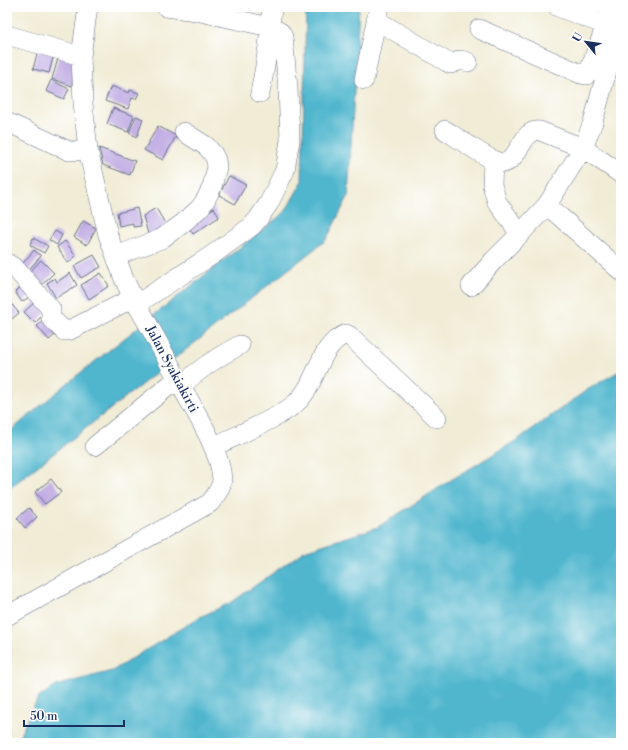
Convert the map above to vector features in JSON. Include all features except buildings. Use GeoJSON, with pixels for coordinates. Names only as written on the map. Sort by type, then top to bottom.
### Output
{"type":"FeatureCollection","features":[{"type":"Feature","properties":{"kind":"street","name":"Jalan Syakiakirti"},"geometry":{"type":"LineString","coordinates":[[7,616],[210,503],[216,496],[222,477],[218,458],[198,415],[137,305],[108,235],[88,150],[83,103],[81,56],[88,7]]}},
{"type":"Feature","properties":{"kind":"street"},"geometry":{"type":"LineString","coordinates":[[10,269],[51,309],[50,318],[64,331],[68,331],[137,305],[212,255],[252,226],[264,212],[285,170],[290,140],[288,88],[283,37],[280,32],[270,27],[196,11],[166,7]]}},
{"type":"Feature","properties":{"kind":"street"},"geometry":{"type":"LineString","coordinates":[[260,93],[265,71],[272,7]]}},
{"type":"Feature","properties":{"kind":"street"},"geometry":{"type":"LineString","coordinates":[[558,7],[616,27]]}},
{"type":"Feature","properties":{"kind":"street"},"geometry":{"type":"LineString","coordinates":[[471,286],[547,205],[583,148],[593,122],[616,27],[615,7]]}},
{"type":"Feature","properties":{"kind":"street"},"geometry":{"type":"LineString","coordinates":[[364,80],[377,14],[447,62],[451,64],[461,60],[468,62]]}},
{"type":"Feature","properties":{"kind":"street"},"geometry":{"type":"LineString","coordinates":[[479,29],[586,75],[616,27]]}},
{"type":"Feature","properties":{"kind":"street"},"geometry":{"type":"LineString","coordinates":[[7,35],[81,56]]}},
{"type":"Feature","properties":{"kind":"street"},"geometry":{"type":"LineString","coordinates":[[7,122],[70,151],[88,150]]}},
{"type":"Feature","properties":{"kind":"street"},"geometry":{"type":"LineString","coordinates":[[445,130],[493,160],[503,163],[509,161],[529,134],[534,130],[540,131],[583,148],[621,174]]}},
{"type":"Feature","properties":{"kind":"street"},"geometry":{"type":"LineString","coordinates":[[116,256],[160,239],[187,220],[200,208],[206,199],[212,187],[217,167],[216,160],[206,146],[184,132]]}},
{"type":"Feature","properties":{"kind":"street"},"geometry":{"type":"LineString","coordinates":[[493,160],[492,186],[497,202],[520,234]]}},
{"type":"Feature","properties":{"kind":"street"},"geometry":{"type":"LineString","coordinates":[[547,205],[621,271]]}},
{"type":"Feature","properties":{"kind":"street"},"geometry":{"type":"LineString","coordinates":[[213,447],[264,423],[297,402],[311,383],[327,349],[346,334],[350,336],[437,418]]}},
{"type":"Feature","properties":{"kind":"street"},"geometry":{"type":"LineString","coordinates":[[95,446],[177,379],[240,345]]}},
{"type":"Feature","properties":{"kind":"water"},"geometry":{"type":"Polygon","coordinates":[[[306,7],[359,7],[348,197],[326,240],[7,490],[7,434],[70,381],[285,212],[302,182],[306,7]]]}},
{"type":"Feature","properties":{"kind":"water"},"geometry":{"type":"Polygon","coordinates":[[[621,370],[621,743],[16,743],[38,698],[55,686],[112,671],[198,618],[232,602],[304,551],[378,527],[517,440],[587,390],[621,370]]]}}]}
